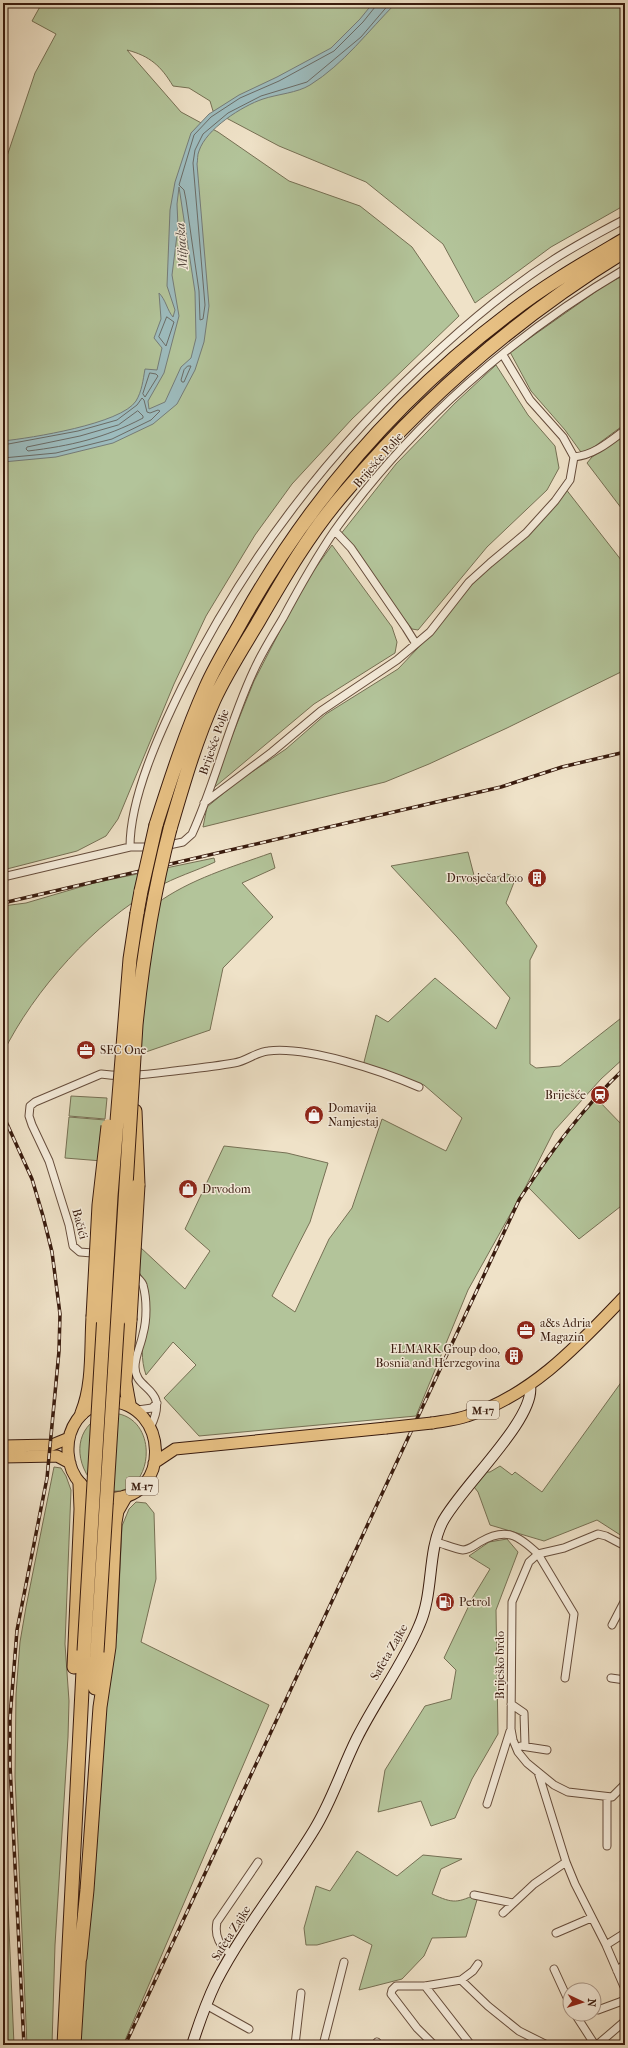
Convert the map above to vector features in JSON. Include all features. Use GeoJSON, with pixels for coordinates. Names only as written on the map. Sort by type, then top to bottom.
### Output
{"type":"FeatureCollection","features":[{"type":"Feature","properties":{"kind":"highway"},"geometry":{"type":"LineString","coordinates":[[82,1412],[87,1400],[90,1380],[102,1169],[114,1086],[127,950],[137,913],[156,825],[178,755],[207,685],[277,563],[334,484],[402,406],[463,350],[512,310],[551,283],[625,239]]}},
{"type":"Feature","properties":{"kind":"highway"},"geometry":{"type":"LineString","coordinates":[[74,2045],[136,1025],[145,941],[152,900],[170,829],[194,747],[214,698],[280,584],[310,537],[344,492],[400,430],[521,320],[558,294],[625,251]]}},
{"type":"Feature","properties":{"kind":"highway"},"geometry":{"type":"LineString","coordinates":[[64,2045],[72,1869],[111,1188],[130,959],[137,913]]}},
{"type":"Feature","properties":{"kind":"highway"},"geometry":{"type":"LineString","coordinates":[[133,1087],[138,1185],[125,1382],[134,1407]]}},
{"type":"Feature","properties":{"kind":"highway"},"geometry":{"type":"LineString","coordinates":[[72,1869],[71,1817],[75,1719],[74,1664],[81,1504],[80,1484]]}},
{"type":"Feature","properties":{"kind":"highway"},"geometry":{"type":"LineString","coordinates":[[80,1958],[87,1890],[100,1707],[109,1647],[115,1522],[125,1497]]}},
{"type":"Feature","properties":{"kind":"main road","name":"M-17"},"geometry":{"type":"LineString","coordinates":[[154,1463],[175,1449],[432,1423],[467,1416],[490,1408],[530,1386],[564,1358],[625,1296]]}},
{"type":"Feature","properties":{"kind":"main road","name":"Safeta Zajke"},"geometry":{"type":"LineString","coordinates":[[192,2045],[206,2005],[232,1955],[318,1824],[357,1738],[419,1626],[427,1602],[436,1542],[442,1523],[448,1512],[493,1457],[524,1409],[531,1394],[530,1386]]}},
{"type":"Feature","properties":{"kind":"main road"},"geometry":{"type":"LineString","coordinates":[[80,1484],[70,1463],[69,1438],[76,1420],[82,1412],[99,1402],[120,1401],[134,1407]]}},
{"type":"Feature","properties":{"kind":"main road","name":"M-17"},"geometry":{"type":"LineString","coordinates":[[80,1484],[97,1495],[107,1498],[125,1497],[146,1482],[154,1463],[154,1437],[150,1426],[134,1407]]}},
{"type":"Feature","properties":{"kind":"main road"},"geometry":{"type":"LineString","coordinates":[[154,1437],[160,1442],[175,1449]]}},
{"type":"Feature","properties":{"kind":"main road"},"geometry":{"type":"LineString","coordinates":[[3,1446],[52,1445],[69,1438]]}},
{"type":"Feature","properties":{"kind":"main road"},"geometry":{"type":"LineString","coordinates":[[3,1457],[56,1456],[70,1463]]}},
{"type":"Feature","properties":{"kind":"street"},"geometry":{"type":"LineString","coordinates":[[130,847],[130,829],[133,812],[148,766],[172,708],[199,652],[255,559],[301,496],[332,458],[385,401],[412,374],[476,316],[553,260],[625,218]]}},
{"type":"Feature","properties":{"kind":"street","name":"Briješće Polje"},"geometry":{"type":"LineString","coordinates":[[204,803],[235,714],[255,667],[306,575],[335,531],[370,485],[436,412],[503,355],[537,327],[625,269]]}},
{"type":"Feature","properties":{"kind":"street"},"geometry":{"type":"LineString","coordinates":[[503,355],[530,400],[563,437],[574,456],[584,456],[594,452],[625,430]]}},
{"type":"Feature","properties":{"kind":"street","name":"Briješće Polje"},"geometry":{"type":"LineString","coordinates":[[204,803],[272,752],[321,711],[398,660],[430,632],[469,582],[526,533],[555,502],[570,480],[574,456]]}},
{"type":"Feature","properties":{"kind":"street"},"geometry":{"type":"LineString","coordinates":[[335,531],[351,548],[416,644]]}},
{"type":"Feature","properties":{"kind":"street"},"geometry":{"type":"LineString","coordinates":[[3,877],[130,847],[170,846],[183,842],[192,834],[204,803]]}},
{"type":"Feature","properties":{"kind":"street","name":"Bačići"},"geometry":{"type":"LineString","coordinates":[[157,1403],[153,1392],[137,1376],[135,1367],[144,1333],[145,1308],[143,1284],[127,1266],[104,1254],[80,1252],[73,1246],[69,1225],[49,1161],[29,1116],[30,1106],[35,1102],[101,1074],[112,1076],[148,1075],[235,1063],[256,1053],[278,1051],[314,1054],[359,1065],[419,1087]]}},
{"type":"Feature","properties":{"kind":"street"},"geometry":{"type":"LineString","coordinates":[[134,1407],[152,1408],[157,1403]]}},
{"type":"Feature","properties":{"kind":"street"},"geometry":{"type":"LineString","coordinates":[[150,1426],[157,1410],[157,1403]]}},
{"type":"Feature","properties":{"kind":"street"},"geometry":{"type":"LineString","coordinates":[[436,1542],[463,1550],[472,1547],[489,1537],[500,1534],[510,1535],[524,1541],[538,1554],[574,1614],[565,1678]]}},
{"type":"Feature","properties":{"kind":"street"},"geometry":{"type":"LineString","coordinates":[[538,1554],[564,1548],[598,1534],[606,1536],[625,1546]]}},
{"type":"Feature","properties":{"kind":"street","name":"Briješko brdo"},"geometry":{"type":"LineString","coordinates":[[538,1554],[529,1562],[512,1602],[511,1729],[515,1746],[527,1763],[561,1789],[607,1798]]}},
{"type":"Feature","properties":{"kind":"street"},"geometry":{"type":"LineString","coordinates":[[612,1625],[625,1600]]}},
{"type":"Feature","properties":{"kind":"street"},"geometry":{"type":"LineString","coordinates":[[611,1678],[625,1680]]}},
{"type":"Feature","properties":{"kind":"street"},"geometry":{"type":"LineString","coordinates":[[511,1704],[524,1713],[525,1745]]}},
{"type":"Feature","properties":{"kind":"street"},"geometry":{"type":"LineString","coordinates":[[487,1804],[494,1778],[511,1729]]}},
{"type":"Feature","properties":{"kind":"street"},"geometry":{"type":"LineString","coordinates":[[515,1746],[525,1745],[547,1750]]}},
{"type":"Feature","properties":{"kind":"street","name":"Briješko brdo"},"geometry":{"type":"LineString","coordinates":[[538,1772],[566,1862],[591,1918],[606,1945],[625,1989]]}},
{"type":"Feature","properties":{"kind":"street"},"geometry":{"type":"LineString","coordinates":[[607,1846],[607,1798],[615,1795],[625,1784]]}},
{"type":"Feature","properties":{"kind":"street"},"geometry":{"type":"LineString","coordinates":[[232,1955],[219,1944],[216,1929],[217,1922],[258,1862]]}},
{"type":"Feature","properties":{"kind":"street"},"geometry":{"type":"LineString","coordinates":[[503,1914],[513,1903],[539,1881],[566,1862]]}},
{"type":"Feature","properties":{"kind":"street"},"geometry":{"type":"LineString","coordinates":[[474,1895],[513,1903]]}},
{"type":"Feature","properties":{"kind":"street"},"geometry":{"type":"LineString","coordinates":[[556,1933],[591,1918]]}},
{"type":"Feature","properties":{"kind":"street"},"geometry":{"type":"LineString","coordinates":[[606,1945],[625,1933]]}},
{"type":"Feature","properties":{"kind":"street"},"geometry":{"type":"LineString","coordinates":[[323,2045],[344,1962]]}},
{"type":"Feature","properties":{"kind":"street"},"geometry":{"type":"LineString","coordinates":[[434,2045],[417,2028],[391,1994],[392,1990],[396,1986],[425,1986],[461,1980],[473,1971],[478,1964]]}},
{"type":"Feature","properties":{"kind":"street"},"geometry":{"type":"LineString","coordinates":[[617,1971],[625,1964]]}},
{"type":"Feature","properties":{"kind":"street"},"geometry":{"type":"LineString","coordinates":[[554,1969],[562,1986]]}},
{"type":"Feature","properties":{"kind":"street"},"geometry":{"type":"LineString","coordinates":[[461,1980],[488,2006],[519,2031],[547,2045]]}},
{"type":"Feature","properties":{"kind":"street"},"geometry":{"type":"LineString","coordinates":[[425,1986],[471,2045]]}},
{"type":"Feature","properties":{"kind":"street"},"geometry":{"type":"LineString","coordinates":[[295,2045],[301,1993]]}},
{"type":"Feature","properties":{"kind":"street"},"geometry":{"type":"LineString","coordinates":[[602,2009],[625,2000]]}},
{"type":"Feature","properties":{"kind":"street"},"geometry":{"type":"LineString","coordinates":[[206,2005],[249,2029]]}},
{"type":"Feature","properties":{"kind":"street"},"geometry":{"type":"LineString","coordinates":[[580,2022],[596,2045],[625,2021]]}},
{"type":"Feature","properties":{"kind":"green space"},"geometry":{"type":"Polygon","coordinates":[[[42,3],[625,3],[625,205],[551,247],[475,303],[443,244],[366,182],[279,146],[213,111],[210,101],[189,88],[173,86],[164,73],[154,63],[142,55],[127,50],[181,112],[218,132],[289,181],[360,206],[412,247],[459,316],[352,419],[292,484],[255,535],[206,616],[174,684],[118,819],[106,836],[77,851],[3,870],[3,168],[35,73],[56,34],[32,21],[42,3]]]}},
{"type":"Feature","properties":{"kind":"green space"},"geometry":{"type":"Polygon","coordinates":[[[625,275],[625,424],[583,455],[565,430],[531,391],[510,352],[608,283],[625,275]]]}},
{"type":"Feature","properties":{"kind":"green space"},"geometry":{"type":"Polygon","coordinates":[[[496,365],[528,415],[555,446],[559,468],[547,490],[487,547],[418,630],[412,629],[340,535],[396,464],[455,403],[496,365]]]}},
{"type":"Feature","properties":{"kind":"green space"},"geometry":{"type":"Polygon","coordinates":[[[625,435],[625,513],[587,463],[592,457],[625,435]]]}},
{"type":"Feature","properties":{"kind":"green space"},"geometry":{"type":"Polygon","coordinates":[[[565,488],[625,565],[625,670],[507,728],[429,764],[385,782],[203,827],[207,807],[237,782],[286,749],[326,714],[398,669],[436,629],[477,578],[565,488]]]}},
{"type":"Feature","properties":{"kind":"green space"},"geometry":{"type":"Polygon","coordinates":[[[332,545],[392,627],[397,642],[395,653],[314,704],[210,791],[254,681],[304,584],[332,545]]]}},
{"type":"Feature","properties":{"kind":"green space"},"geometry":{"type":"Polygon","coordinates":[[[468,852],[476,883],[507,874],[516,877],[506,903],[537,946],[530,960],[530,1064],[536,1068],[560,1066],[625,1015],[625,1057],[601,1079],[554,1131],[526,1186],[468,1290],[416,1416],[199,1436],[164,1398],[196,1365],[173,1342],[146,1375],[142,1352],[148,1310],[148,1299],[146,1285],[137,1267],[140,1247],[185,1289],[210,1251],[185,1229],[224,1146],[287,1153],[328,1163],[310,1222],[272,1296],[295,1312],[329,1239],[352,1208],[382,1119],[446,1151],[462,1118],[424,1085],[363,1066],[376,1015],[388,1022],[435,978],[496,1029],[510,998],[457,937],[391,866],[468,852]]]}},
{"type":"Feature","properties":{"kind":"green space"},"geometry":{"type":"Polygon","coordinates":[[[271,853],[275,868],[242,883],[273,917],[223,968],[210,1030],[137,1055],[156,904],[183,887],[226,869],[271,853]]]}},
{"type":"Feature","properties":{"kind":"green space"},"geometry":{"type":"Polygon","coordinates":[[[214,858],[215,862],[163,884],[133,902],[89,939],[68,960],[31,1005],[3,1053],[3,906],[26,903],[94,883],[214,858]]]}},
{"type":"Feature","properties":{"kind":"green space"},"geometry":{"type":"Polygon","coordinates":[[[71,1096],[107,1098],[105,1119],[69,1116],[71,1096]]]}},
{"type":"Feature","properties":{"kind":"green space"},"geometry":{"type":"Polygon","coordinates":[[[596,1098],[625,1128],[625,1203],[579,1239],[528,1187],[579,1117],[596,1098]]]}},
{"type":"Feature","properties":{"kind":"green space"},"geometry":{"type":"Polygon","coordinates":[[[69,1117],[105,1120],[102,1161],[65,1158],[69,1117]]]}},
{"type":"Feature","properties":{"kind":"green space"},"geometry":{"type":"Polygon","coordinates":[[[625,1377],[625,1538],[597,1520],[544,1541],[490,1525],[478,1492],[474,1487],[486,1472],[490,1472],[500,1466],[512,1475],[515,1472],[542,1492],[625,1377]]]}},
{"type":"Feature","properties":{"kind":"green space"},"geometry":{"type":"Polygon","coordinates":[[[113,1413],[129,1418],[140,1428],[145,1442],[146,1458],[142,1472],[134,1484],[123,1490],[107,1490],[100,1487],[90,1479],[82,1463],[80,1453],[80,1444],[87,1427],[102,1416],[113,1413]]]}},
{"type":"Feature","properties":{"kind":"green space"},"geometry":{"type":"Polygon","coordinates":[[[54,1467],[61,1468],[66,1476],[71,1490],[65,1644],[69,1701],[68,1737],[55,1945],[52,2045],[27,2045],[15,1777],[16,1694],[20,1642],[54,1467]]]}},
{"type":"Feature","properties":{"kind":"green space"},"geometry":{"type":"Polygon","coordinates":[[[136,1502],[146,1503],[154,1513],[156,1579],[141,1642],[269,1705],[123,2045],[77,2045],[102,1711],[117,1632],[122,1526],[129,1509],[136,1502]]]}},
{"type":"Feature","properties":{"kind":"green space"},"geometry":{"type":"Polygon","coordinates":[[[507,1539],[518,1552],[496,1610],[498,1734],[472,1779],[455,1818],[431,1826],[421,1801],[378,1812],[385,1770],[425,1706],[451,1699],[456,1670],[444,1658],[473,1597],[490,1569],[469,1556],[489,1542],[507,1539]]]}},
{"type":"Feature","properties":{"kind":"green space"},"geometry":{"type":"Polygon","coordinates":[[[3,1788],[14,2045],[3,2045],[3,1788]]]}},
{"type":"Feature","properties":{"kind":"green space"},"geometry":{"type":"Polygon","coordinates":[[[357,1851],[397,1876],[423,1855],[462,1859],[441,1869],[432,1894],[451,1901],[456,1901],[479,1893],[466,1937],[432,1938],[424,1956],[402,1979],[359,1990],[372,1945],[353,1935],[317,1945],[306,1945],[304,1928],[316,1886],[330,1891],[357,1851]]]}},
{"type":"Feature","properties":{"kind":"water"},"geometry":{"type":"Polygon","coordinates":[[[373,3],[396,3],[345,57],[322,77],[305,88],[263,99],[235,113],[226,119],[209,135],[198,153],[197,164],[209,306],[204,342],[195,370],[177,404],[153,424],[113,443],[56,457],[3,462],[3,441],[33,437],[95,423],[113,417],[127,409],[136,401],[141,389],[145,369],[157,370],[162,348],[154,338],[161,319],[159,293],[173,317],[175,310],[167,286],[170,210],[175,182],[191,133],[209,114],[239,95],[277,77],[331,48],[360,19],[373,3]],[[179,187],[177,204],[178,227],[172,275],[179,316],[164,373],[148,401],[149,409],[165,402],[181,367],[191,358],[196,338],[195,292],[179,187]]]}},
{"type":"Feature","properties":{"kind":"railway"},"geometry":{"type":"LineString","coordinates":[[3,903],[501,787],[562,767],[625,752]]}},
{"type":"Feature","properties":{"kind":"railway"},"geometry":{"type":"LineString","coordinates":[[125,2045],[519,1200],[568,1131],[595,1098],[625,1068]]}},
{"type":"Feature","properties":{"kind":"railway"},"geometry":{"type":"LineString","coordinates":[[3,1115],[32,1179],[43,1216],[52,1252],[60,1314],[59,1351],[47,1478],[17,1630],[10,1718],[10,1765],[24,2045]]}},
{"type":"Feature","properties":{"kind":"place","name":"Drvosječa d.o.o"},"geometry":{"type":"Point","coordinates":[537,878]}},
{"type":"Feature","properties":{"kind":"place","name":"SEC One"},"geometry":{"type":"Point","coordinates":[86,1050]}},
{"type":"Feature","properties":{"kind":"place","name":"Briješće"},"geometry":{"type":"Point","coordinates":[600,1095]}},
{"type":"Feature","properties":{"kind":"place","name":"Domavija Namjestaj"},"geometry":{"type":"Point","coordinates":[314,1115]}},
{"type":"Feature","properties":{"kind":"place","name":"Drvodom"},"geometry":{"type":"Point","coordinates":[188,1189]}},
{"type":"Feature","properties":{"kind":"place","name":"a&s Adria Magazin"},"geometry":{"type":"Point","coordinates":[526,1330]}},
{"type":"Feature","properties":{"kind":"place","name":"ELMARK Group doo, Bosnia and Herzegovina"},"geometry":{"type":"Point","coordinates":[514,1356]}},
{"type":"Feature","properties":{"kind":"place","name":"Petrol"},"geometry":{"type":"Point","coordinates":[445,1602]}},
{"type":"Feature","properties":{"kind":"water label","name":"Miljacka"},"geometry":{"type":"Point","coordinates":[181,246]}}]}
